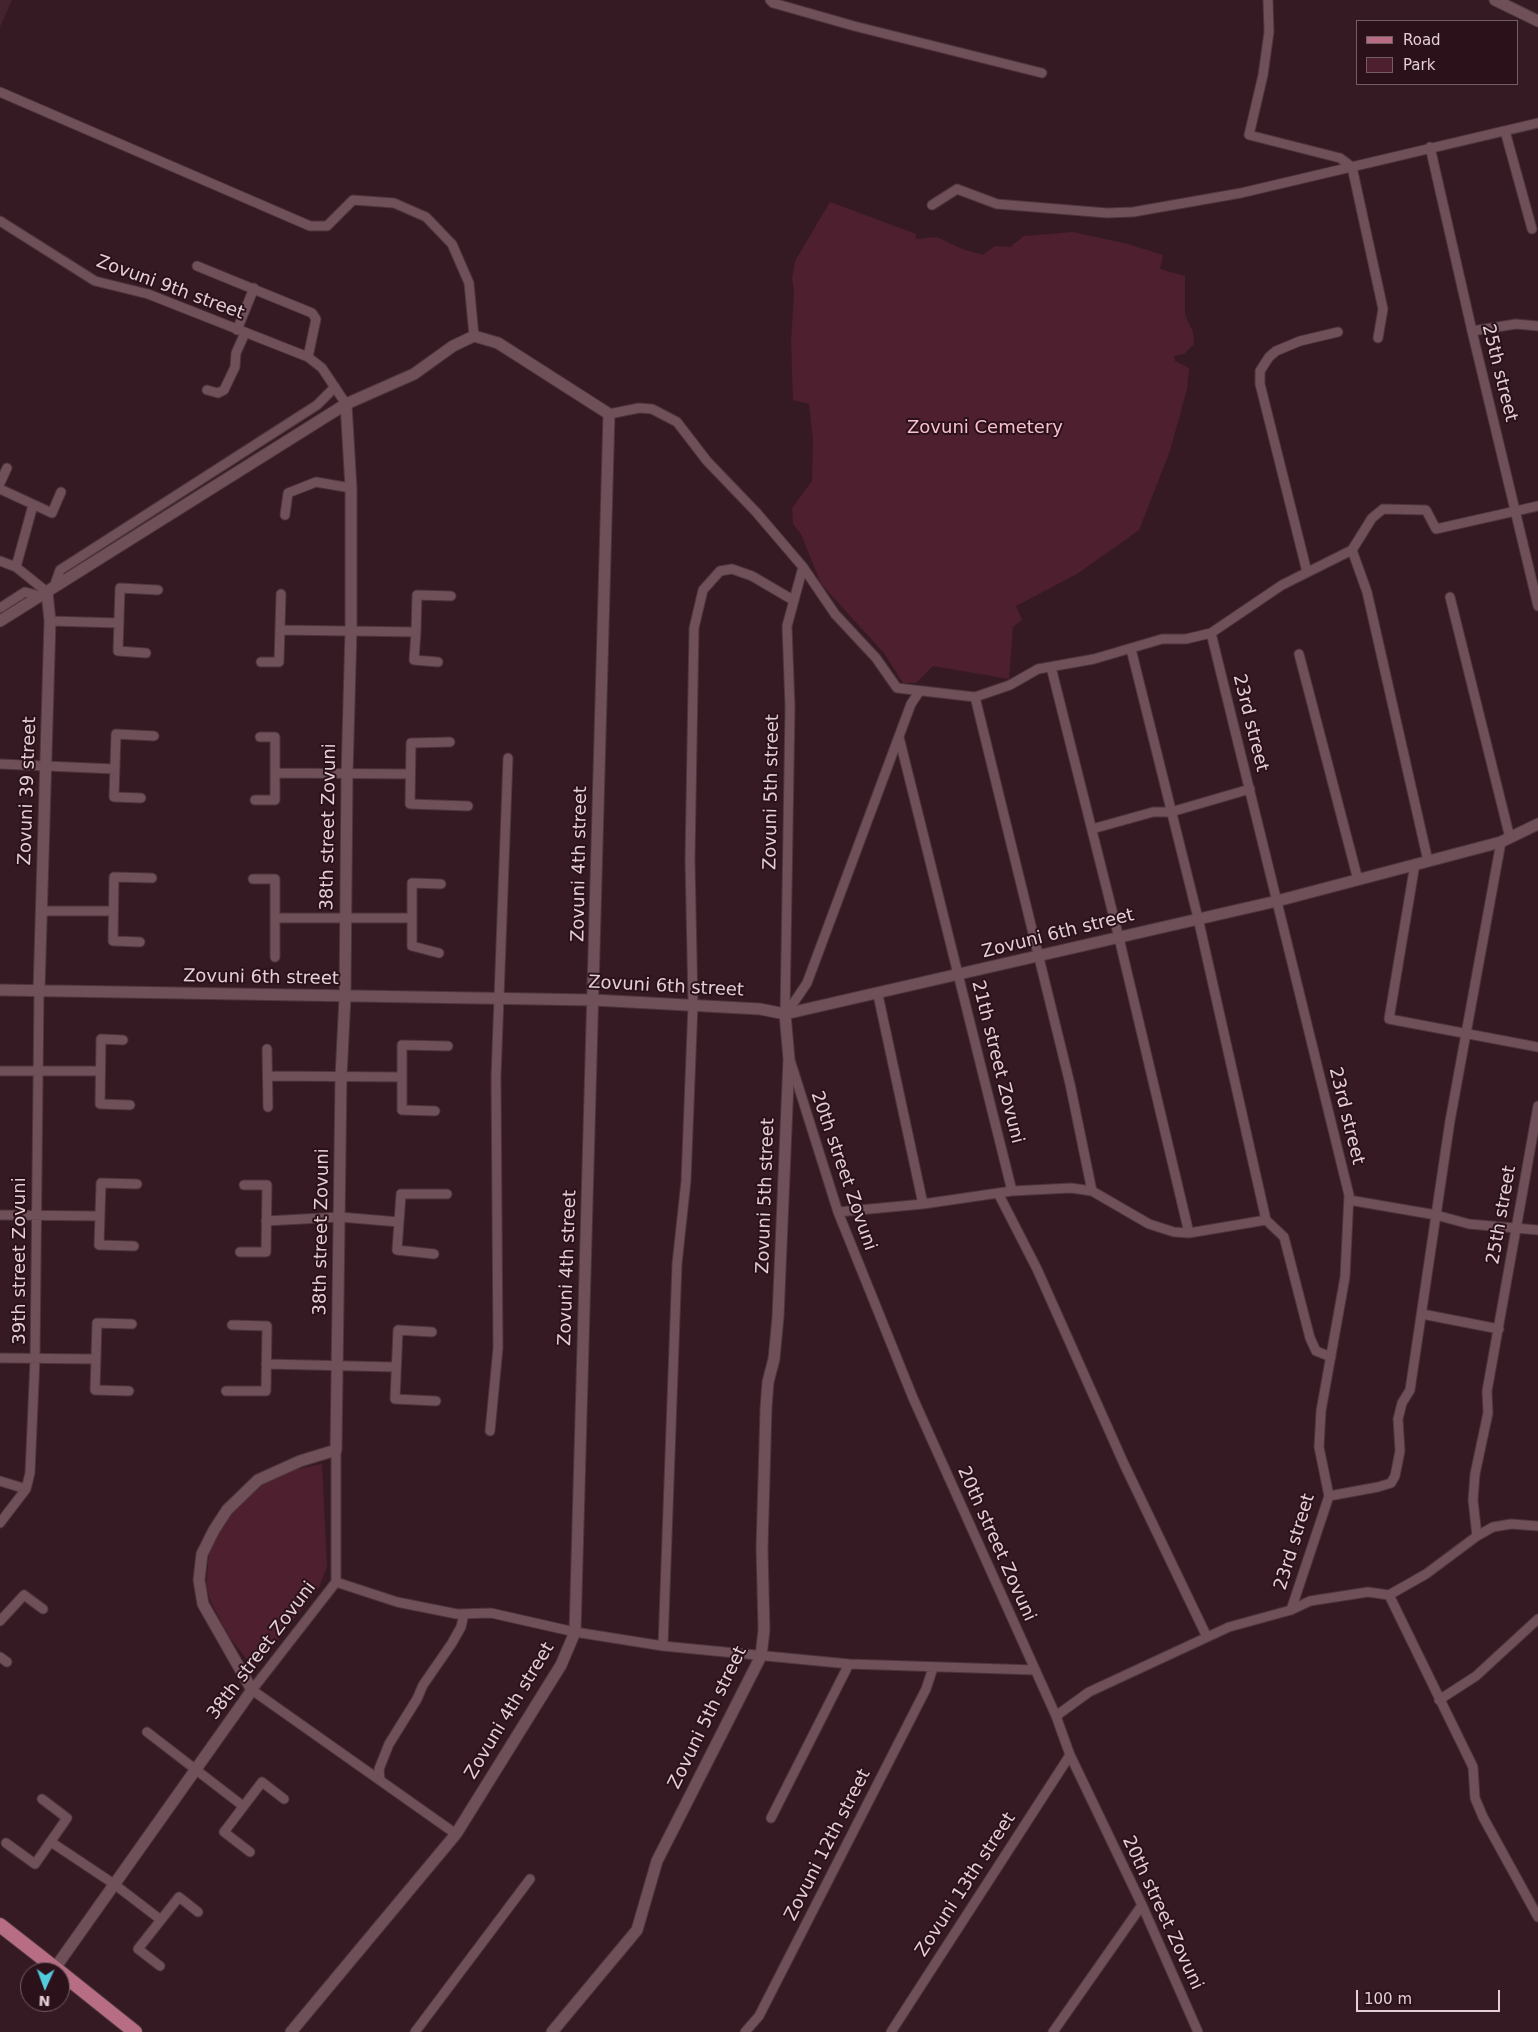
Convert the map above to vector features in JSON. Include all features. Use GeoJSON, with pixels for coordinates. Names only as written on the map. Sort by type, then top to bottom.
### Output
{"type":"FeatureCollection","features":[{"type":"Feature","properties":{"kind":"main road"},"geometry":{"type":"LineString","coordinates":[[0,1925],[47,1962]]}},
{"type":"Feature","properties":{"kind":"main road"},"geometry":{"type":"LineString","coordinates":[[70,1980],[136,2032]]}},
{"type":"Feature","properties":{"kind":"street"},"geometry":{"type":"LineString","coordinates":[[770,0],[773,3],[854,26],[1042,73]]}},
{"type":"Feature","properties":{"kind":"street"},"geometry":{"type":"LineString","coordinates":[[1268,0],[1269,32],[1263,74],[1249,135],[1340,158],[1352,167],[1383,310],[1378,338]]}},
{"type":"Feature","properties":{"kind":"street"},"geometry":{"type":"LineString","coordinates":[[1496,0],[1538,21]]}},
{"type":"Feature","properties":{"kind":"street"},"geometry":{"type":"LineString","coordinates":[[0,92],[310,226],[326,226],[352,200],[394,203],[426,217],[452,244],[469,283],[474,336]]}},
{"type":"Feature","properties":{"kind":"street"},"geometry":{"type":"LineString","coordinates":[[932,205],[957,189],[997,204],[1107,213],[1133,212],[1241,193],[1538,123]]}},
{"type":"Feature","properties":{"kind":"street"},"geometry":{"type":"LineString","coordinates":[[1505,131],[1532,229]]}},
{"type":"Feature","properties":{"kind":"street","name":"25th street"},"geometry":{"type":"LineString","coordinates":[[1430,147],[1538,606]]}},
{"type":"Feature","properties":{"kind":"street","name":"Zovuni 9th street"},"geometry":{"type":"LineString","coordinates":[[0,221],[95,281],[148,294],[308,357],[322,368],[346,404]]}},
{"type":"Feature","properties":{"kind":"street"},"geometry":{"type":"LineString","coordinates":[[197,266],[312,313],[316,319],[308,357]]}},
{"type":"Feature","properties":{"kind":"street"},"geometry":{"type":"LineString","coordinates":[[207,390],[218,393],[224,390],[235,367],[241,331],[254,288]]}},
{"type":"Feature","properties":{"kind":"street"},"geometry":{"type":"LineString","coordinates":[[1472,331],[1516,324],[1538,326]]}},
{"type":"Feature","properties":{"kind":"street"},"geometry":{"type":"LineString","coordinates":[[1307,572],[1260,384],[1260,371],[1269,357],[1286,345],[1338,332]]}},
{"type":"Feature","properties":{"kind":"street"},"geometry":{"type":"LineString","coordinates":[[0,621],[346,404],[414,374],[453,346],[474,336],[498,343],[609,414],[639,408],[652,409],[677,422],[707,460],[756,512],[803,567],[835,614],[876,658],[897,688],[919,692],[975,697],[1010,686],[1038,669],[1094,659],[1162,639],[1186,638],[1211,632],[1262,597],[1352,550],[1372,518],[1383,509],[1426,510],[1436,529],[1538,506]]}},
{"type":"Feature","properties":{"kind":"street"},"geometry":{"type":"LineString","coordinates":[[47,592],[60,570],[317,405],[334,387]]}},
{"type":"Feature","properties":{"kind":"street","name":"38th street Zovuni"},"geometry":{"type":"LineString","coordinates":[[64,1962],[114,1884],[252,1690],[336,1582],[337,1365],[351,630],[351,488],[346,404]]}},
{"type":"Feature","properties":{"kind":"street","name":"Zovuni 4th street"},"geometry":{"type":"LineString","coordinates":[[291,2032],[456,1834],[561,1665],[575,1632],[609,414]]}},
{"type":"Feature","properties":{"kind":"street"},"geometry":{"type":"LineString","coordinates":[[0,484],[7,468]]}},
{"type":"Feature","properties":{"kind":"street"},"geometry":{"type":"LineString","coordinates":[[285,515],[288,493],[316,482],[351,488]]}},
{"type":"Feature","properties":{"kind":"street"},"geometry":{"type":"LineString","coordinates":[[0,489],[52,513],[61,492]]}},
{"type":"Feature","properties":{"kind":"street"},"geometry":{"type":"LineString","coordinates":[[16,567],[33,505]]}},
{"type":"Feature","properties":{"kind":"street"},"geometry":{"type":"LineString","coordinates":[[1352,550],[1367,592],[1428,861]]}},
{"type":"Feature","properties":{"kind":"street"},"geometry":{"type":"LineString","coordinates":[[0,561],[16,567],[47,592]]}},
{"type":"Feature","properties":{"kind":"street","name":"Zovuni 5th street"},"geometry":{"type":"LineString","coordinates":[[552,2032],[637,1930],[657,1861],[762,1656],[764,1630],[762,1548],[766,1408],[768,1382],[774,1359],[778,1317],[789,1059],[786,1014],[790,707],[787,626],[803,567]]}},
{"type":"Feature","properties":{"kind":"street"},"geometry":{"type":"LineString","coordinates":[[664,1646],[677,1264],[686,1181],[693,1004],[690,860],[694,628],[703,590],[720,571],[732,569],[752,576],[793,600]]}},
{"type":"Feature","properties":{"kind":"street"},"geometry":{"type":"LineString","coordinates":[[146,653],[118,651],[120,588],[158,590]]}},
{"type":"Feature","properties":{"kind":"street"},"geometry":{"type":"LineString","coordinates":[[0,608],[25,592],[47,592]]}},
{"type":"Feature","properties":{"kind":"street","name":"Zovuni 39 street"},"geometry":{"type":"LineString","coordinates":[[39,990],[50,621],[47,592]]}},
{"type":"Feature","properties":{"kind":"street"},"geometry":{"type":"LineString","coordinates":[[261,662],[279,662],[281,594]]}},
{"type":"Feature","properties":{"kind":"street"},"geometry":{"type":"LineString","coordinates":[[438,662],[414,660],[417,596],[451,596]]}},
{"type":"Feature","properties":{"kind":"street"},"geometry":{"type":"LineString","coordinates":[[1329,1496],[1378,1487],[1391,1483],[1395,1476],[1400,1451],[1398,1419],[1402,1403],[1410,1390],[1465,1035],[1505,840],[1450,597]]}},
{"type":"Feature","properties":{"kind":"street"},"geometry":{"type":"LineString","coordinates":[[50,621],[119,623]]}},
{"type":"Feature","properties":{"kind":"street"},"geometry":{"type":"LineString","coordinates":[[280,630],[416,632]]}},
{"type":"Feature","properties":{"kind":"street","name":"23rd street"},"geometry":{"type":"LineString","coordinates":[[1211,632],[1349,1200],[1345,1277],[1321,1411],[1319,1447],[1329,1496],[1291,1610]]}},
{"type":"Feature","properties":{"kind":"street"},"geometry":{"type":"LineString","coordinates":[[1131,649],[1198,918],[1266,1220],[1284,1237],[1310,1338],[1316,1351],[1331,1357]]}},
{"type":"Feature","properties":{"kind":"street"},"geometry":{"type":"LineString","coordinates":[[1300,654],[1358,880]]}},
{"type":"Feature","properties":{"kind":"street"},"geometry":{"type":"LineString","coordinates":[[1051,667],[1119,938],[1189,1234]]}},
{"type":"Feature","properties":{"kind":"street"},"geometry":{"type":"LineString","coordinates":[[786,1014],[807,983],[911,704],[919,692]]}},
{"type":"Feature","properties":{"kind":"street"},"geometry":{"type":"LineString","coordinates":[[975,697],[1070,1084],[1092,1191]]}},
{"type":"Feature","properties":{"kind":"street"},"geometry":{"type":"LineString","coordinates":[[142,798],[114,797],[116,734],[154,736]]}},
{"type":"Feature","properties":{"kind":"street"},"geometry":{"type":"LineString","coordinates":[[255,800],[276,800],[275,737],[260,737]]}},
{"type":"Feature","properties":{"kind":"street","name":"21th street Zovuni"},"geometry":{"type":"LineString","coordinates":[[899,737],[1012,1191]]}},
{"type":"Feature","properties":{"kind":"street"},"geometry":{"type":"LineString","coordinates":[[450,742],[411,743],[410,804],[468,806]]}},
{"type":"Feature","properties":{"kind":"street"},"geometry":{"type":"LineString","coordinates":[[490,1431],[498,1348],[496,1240],[498,999],[508,758]]}},
{"type":"Feature","properties":{"kind":"street"},"geometry":{"type":"LineString","coordinates":[[0,764],[115,769]]}},
{"type":"Feature","properties":{"kind":"street"},"geometry":{"type":"LineString","coordinates":[[275,773],[410,774]]}},
{"type":"Feature","properties":{"kind":"street"},"geometry":{"type":"LineString","coordinates":[[1092,829],[1153,812],[1171,812],[1250,790]]}},
{"type":"Feature","properties":{"kind":"street","name":"Zovuni 6th street"},"geometry":{"type":"LineString","coordinates":[[0,990],[594,1000],[693,1004],[760,1009],[786,1014],[878,995],[1198,918],[1277,901],[1505,840],[1538,824]]}},
{"type":"Feature","properties":{"kind":"street"},"geometry":{"type":"LineString","coordinates":[[1415,864],[1389,1019],[1465,1035],[1538,1047]]}},
{"type":"Feature","properties":{"kind":"street"},"geometry":{"type":"LineString","coordinates":[[140,942],[113,941],[114,877],[152,878]]}},
{"type":"Feature","properties":{"kind":"street"},"geometry":{"type":"LineString","coordinates":[[253,879],[275,879],[276,957]]}},
{"type":"Feature","properties":{"kind":"street"},"geometry":{"type":"LineString","coordinates":[[439,953],[412,946],[412,883],[441,884]]}},
{"type":"Feature","properties":{"kind":"street"},"geometry":{"type":"LineString","coordinates":[[42,911],[113,911]]}},
{"type":"Feature","properties":{"kind":"street"},"geometry":{"type":"LineString","coordinates":[[276,918],[412,918]]}},
{"type":"Feature","properties":{"kind":"street","name":"39th street Zovuni"},"geometry":{"type":"LineString","coordinates":[[0,1523],[26,1489],[30,1473],[35,1359],[39,990]]}},
{"type":"Feature","properties":{"kind":"street"},"geometry":{"type":"LineString","coordinates":[[878,995],[924,1204]]}},
{"type":"Feature","properties":{"kind":"street"},"geometry":{"type":"LineString","coordinates":[[123,1040],[101,1039],[100,1104],[130,1105]]}},
{"type":"Feature","properties":{"kind":"street"},"geometry":{"type":"LineString","coordinates":[[435,1111],[402,1110],[402,1045],[448,1046]]}},
{"type":"Feature","properties":{"kind":"street"},"geometry":{"type":"LineString","coordinates":[[268,1049],[268,1107]]}},
{"type":"Feature","properties":{"kind":"street","name":"20th street Zovuni"},"geometry":{"type":"LineString","coordinates":[[789,1059],[838,1212],[913,1398],[1056,1716],[1070,1755],[1142,1905],[1198,2032]]}},
{"type":"Feature","properties":{"kind":"street"},"geometry":{"type":"LineString","coordinates":[[0,1071],[100,1071]]}},
{"type":"Feature","properties":{"kind":"street"},"geometry":{"type":"LineString","coordinates":[[268,1076],[402,1077]]}},
{"type":"Feature","properties":{"kind":"street","name":"25th street"},"geometry":{"type":"LineString","coordinates":[[1477,1536],[1473,1500],[1475,1474],[1488,1413],[1487,1391],[1538,1106]]}},
{"type":"Feature","properties":{"kind":"street"},"geometry":{"type":"LineString","coordinates":[[134,1246],[99,1245],[101,1183],[137,1184]]}},
{"type":"Feature","properties":{"kind":"street"},"geometry":{"type":"LineString","coordinates":[[240,1252],[266,1252],[267,1185],[244,1185]]}},
{"type":"Feature","properties":{"kind":"street"},"geometry":{"type":"LineString","coordinates":[[838,1212],[924,1204],[1012,1191],[1071,1188],[1092,1191],[1149,1224],[1189,1234],[1266,1220]]}},
{"type":"Feature","properties":{"kind":"street"},"geometry":{"type":"LineString","coordinates":[[998,1193],[1037,1269],[1120,1455],[1207,1637]]}},
{"type":"Feature","properties":{"kind":"street"},"geometry":{"type":"LineString","coordinates":[[434,1254],[398,1250],[401,1194],[447,1194]]}},
{"type":"Feature","properties":{"kind":"street"},"geometry":{"type":"LineString","coordinates":[[1349,1200],[1436,1215],[1468,1224],[1517,1226],[1538,1230]]}},
{"type":"Feature","properties":{"kind":"street"},"geometry":{"type":"LineString","coordinates":[[0,1214],[100,1216]]}},
{"type":"Feature","properties":{"kind":"street"},"geometry":{"type":"LineString","coordinates":[[266,1221],[340,1217],[399,1222]]}},
{"type":"Feature","properties":{"kind":"street"},"geometry":{"type":"LineString","coordinates":[[1422,1314],[1499,1329]]}},
{"type":"Feature","properties":{"kind":"street"},"geometry":{"type":"LineString","coordinates":[[129,1391],[95,1390],[95,1359],[97,1323],[132,1324]]}},
{"type":"Feature","properties":{"kind":"street"},"geometry":{"type":"LineString","coordinates":[[226,1391],[266,1391],[267,1326],[232,1325]]}},
{"type":"Feature","properties":{"kind":"street"},"geometry":{"type":"LineString","coordinates":[[432,1332],[398,1330],[396,1399],[436,1401]]}},
{"type":"Feature","properties":{"kind":"street"},"geometry":{"type":"LineString","coordinates":[[0,1358],[95,1359]]}},
{"type":"Feature","properties":{"kind":"street"},"geometry":{"type":"LineString","coordinates":[[266,1364],[396,1367]]}},
{"type":"Feature","properties":{"kind":"street"},"geometry":{"type":"LineString","coordinates":[[336,1450],[300,1461],[258,1480],[227,1510],[202,1554],[199,1580],[203,1604],[252,1690],[456,1834]]}},
{"type":"Feature","properties":{"kind":"street"},"geometry":{"type":"LineString","coordinates":[[0,1481],[26,1489]]}},
{"type":"Feature","properties":{"kind":"street"},"geometry":{"type":"LineString","coordinates":[[1056,1716],[1088,1692],[1229,1627],[1291,1610],[1310,1601],[1368,1592],[1389,1595],[1426,1574],[1492,1527],[1511,1524],[1538,1526]]}},
{"type":"Feature","properties":{"kind":"street"},"geometry":{"type":"LineString","coordinates":[[336,1582],[397,1602],[464,1614],[491,1613],[575,1632],[664,1646],[849,1664],[1035,1670]]}},
{"type":"Feature","properties":{"kind":"street"},"geometry":{"type":"LineString","coordinates":[[0,1621],[24,1595],[43,1609]]}},
{"type":"Feature","properties":{"kind":"street"},"geometry":{"type":"LineString","coordinates":[[1389,1595],[1472,1767],[1475,1798],[1483,1817],[1538,1917]]}},
{"type":"Feature","properties":{"kind":"street"},"geometry":{"type":"LineString","coordinates":[[380,1780],[380,1769],[389,1744],[417,1699],[423,1685],[452,1643],[461,1627],[464,1614]]}},
{"type":"Feature","properties":{"kind":"street"},"geometry":{"type":"LineString","coordinates":[[1439,1700],[1476,1676],[1538,1619]]}},
{"type":"Feature","properties":{"kind":"street"},"geometry":{"type":"LineString","coordinates":[[771,1818],[849,1664]]}},
{"type":"Feature","properties":{"kind":"street","name":"Zovuni 12th street"},"geometry":{"type":"LineString","coordinates":[[745,2032],[758,2016],[786,1963],[926,1689],[933,1668]]}},
{"type":"Feature","properties":{"kind":"street"},"geometry":{"type":"LineString","coordinates":[[147,1732],[243,1806]]}},
{"type":"Feature","properties":{"kind":"street","name":"Zovuni 13th street"},"geometry":{"type":"LineString","coordinates":[[891,2032],[1070,1755]]}},
{"type":"Feature","properties":{"kind":"street"},"geometry":{"type":"LineString","coordinates":[[250,1852],[224,1832],[262,1782],[284,1798]]}},
{"type":"Feature","properties":{"kind":"street"},"geometry":{"type":"LineString","coordinates":[[6,1844],[35,1864],[67,1818],[42,1799]]}},
{"type":"Feature","properties":{"kind":"street"},"geometry":{"type":"LineString","coordinates":[[51,1842],[114,1884],[161,1920]]}},
{"type":"Feature","properties":{"kind":"street"},"geometry":{"type":"LineString","coordinates":[[415,2032],[530,1879]]}},
{"type":"Feature","properties":{"kind":"street"},"geometry":{"type":"LineString","coordinates":[[160,1966],[138,1948],[180,1897],[198,1912]]}},
{"type":"Feature","properties":{"kind":"street"},"geometry":{"type":"LineString","coordinates":[[1053,2032],[1142,1905]]}},
{"type":"Feature","properties":{"kind":"shaded area"},"geometry":{"type":"Polygon","coordinates":[[[0,0],[12,0],[0,27],[0,0]]]}},
{"type":"Feature","properties":{"kind":"green space","name":"Zovuni Cemetery"},"geometry":{"type":"Polygon","coordinates":[[[830,202],[916,234],[916,239],[937,237],[962,249],[983,255],[995,246],[1010,247],[1024,236],[1073,232],[1128,244],[1163,255],[1160,269],[1185,276],[1185,315],[1193,332],[1194,344],[1184,354],[1174,356],[1175,361],[1189,368],[1187,389],[1170,451],[1139,530],[1077,574],[1016,606],[1022,620],[1013,627],[1009,679],[933,666],[916,683],[903,683],[884,653],[821,584],[801,534],[793,524],[792,508],[812,481],[813,441],[809,404],[793,400],[791,342],[794,293],[792,278],[795,261],[830,202]]]}},
{"type":"Feature","properties":{"kind":"green space"},"geometry":{"type":"Polygon","coordinates":[[[322,1464],[327,1567],[319,1587],[258,1664],[252,1666],[229,1637],[211,1602],[206,1587],[209,1552],[227,1519],[253,1491],[269,1479],[292,1470],[322,1464]]]}}]}
